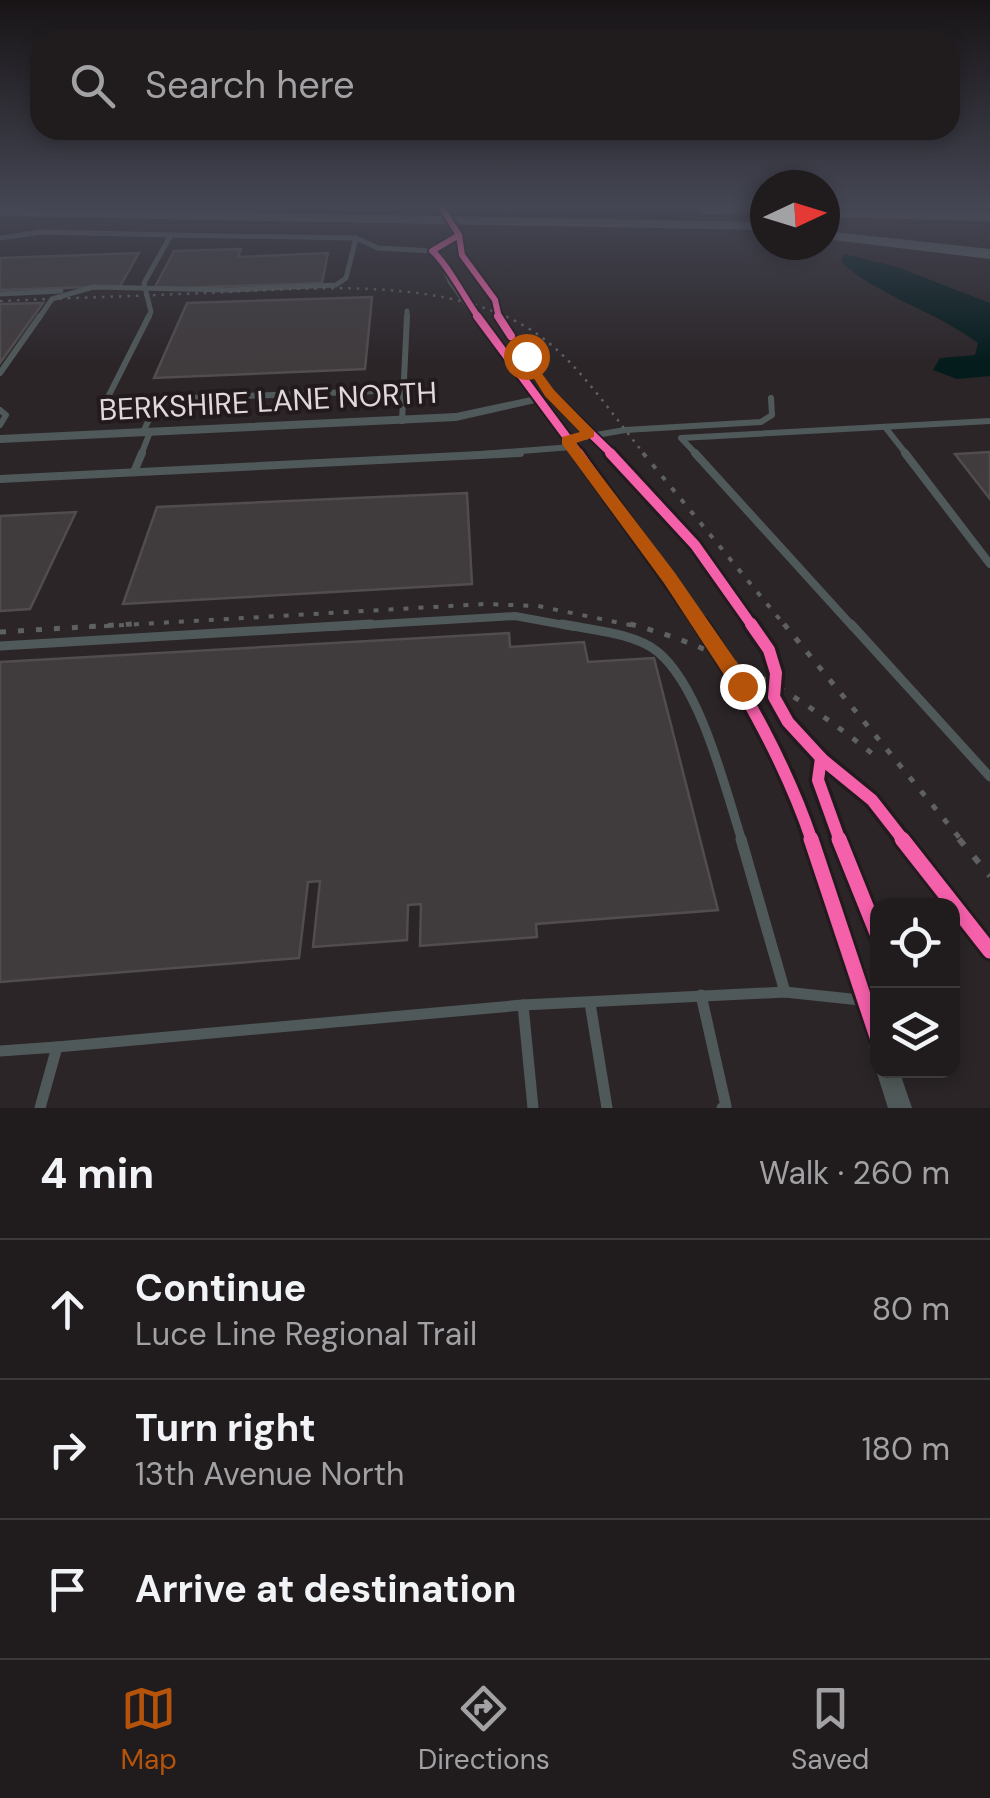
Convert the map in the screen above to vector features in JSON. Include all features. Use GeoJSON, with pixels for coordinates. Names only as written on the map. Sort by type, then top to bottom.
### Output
{"type":"FeatureCollection","features":[{"type":"Feature","properties":{"kind":"street"},"geometry":{"type":"LineString","coordinates":[[441,259],[454,283],[698,618],[742,686],[801,809],[870,1017]]}},
{"type":"Feature","properties":{"kind":"street","name":"BERKSHIRE LANE NORTH"},"geometry":{"type":"LineString","coordinates":[[0,439],[456,418],[537,399]]}},
{"type":"Feature","properties":{"kind":"street"},"geometry":{"type":"LineString","coordinates":[[891,1078],[900,1108]]}},
{"type":"Feature","properties":{"kind":"lane"},"geometry":{"type":"LineString","coordinates":[[159,259],[144,289],[151,312],[109,395],[111,401],[404,390]]}},
{"type":"Feature","properties":{"kind":"lane"},"geometry":{"type":"LineString","coordinates":[[0,295],[336,286],[346,278],[349,259]]}},
{"type":"Feature","properties":{"kind":"lane"},"geometry":{"type":"LineString","coordinates":[[0,295],[56,296],[70,291]]}},
{"type":"Feature","properties":{"kind":"lane"},"geometry":{"type":"LineString","coordinates":[[0,373],[56,296]]}},
{"type":"Feature","properties":{"kind":"lane"},"geometry":{"type":"LineString","coordinates":[[402,420],[407,310]]}},
{"type":"Feature","properties":{"kind":"lane"},"geometry":{"type":"LineString","coordinates":[[0,478],[557,451],[625,430],[761,422],[772,415],[771,398]]}},
{"type":"Feature","properties":{"kind":"lane"},"geometry":{"type":"LineString","coordinates":[[134,472],[158,401]]}},
{"type":"Feature","properties":{"kind":"lane"},"geometry":{"type":"LineString","coordinates":[[0,410],[6,415],[0,426]]}},
{"type":"Feature","properties":{"kind":"lane"},"geometry":{"type":"LineString","coordinates":[[990,422],[680,438],[990,776]]}},
{"type":"Feature","properties":{"kind":"lane"},"geometry":{"type":"LineString","coordinates":[[885,427],[990,564]]}},
{"type":"Feature","properties":{"kind":"lane"},"geometry":{"type":"LineString","coordinates":[[0,646],[515,616],[654,649],[669,660],[695,710],[739,832],[785,992]]}},
{"type":"Feature","properties":{"kind":"lane"},"geometry":{"type":"LineString","coordinates":[[0,1051],[522,1005],[785,992],[864,1000]]}},
{"type":"Feature","properties":{"kind":"lane"},"geometry":{"type":"LineString","coordinates":[[701,995],[726,1106],[722,1108]]}},
{"type":"Feature","properties":{"kind":"lane"},"geometry":{"type":"LineString","coordinates":[[590,1003],[607,1108]]}},
{"type":"Feature","properties":{"kind":"lane"},"geometry":{"type":"LineString","coordinates":[[522,1005],[533,1108]]}},
{"type":"Feature","properties":{"kind":"lane"},"geometry":{"type":"LineString","coordinates":[[40,1108],[57,1047]]}},
{"type":"Feature","properties":{"kind":"water"},"geometry":{"type":"Polygon","coordinates":[[[843,259],[864,259],[897,267],[990,303],[990,376],[957,379],[933,370],[940,358],[975,355],[978,343],[890,295],[841,262],[843,259]]]}},
{"type":"Feature","properties":{"kind":"building"},"geometry":{"type":"Polygon","coordinates":[[[0,259],[136,259],[120,286],[0,290],[0,259]]]}},
{"type":"Feature","properties":{"kind":"building"},"geometry":{"type":"Polygon","coordinates":[[[170,259],[327,259],[322,283],[154,289],[170,259]]]}},
{"type":"Feature","properties":{"kind":"building"},"geometry":{"type":"Polygon","coordinates":[[[372,297],[365,369],[154,378],[187,303],[372,297]]]}},
{"type":"Feature","properties":{"kind":"building"},"geometry":{"type":"Polygon","coordinates":[[[43,303],[0,363],[0,304],[43,303]]]}},
{"type":"Feature","properties":{"kind":"building"},"geometry":{"type":"Polygon","coordinates":[[[990,452],[990,499],[955,454],[990,452]]]}},
{"type":"Feature","properties":{"kind":"building"},"geometry":{"type":"Polygon","coordinates":[[[467,493],[472,584],[123,604],[157,507],[467,493]]]}},
{"type":"Feature","properties":{"kind":"building"},"geometry":{"type":"Polygon","coordinates":[[[76,512],[30,609],[0,611],[0,516],[76,512]]]}},
{"type":"Feature","properties":{"kind":"building"},"geometry":{"type":"Polygon","coordinates":[[[509,633],[510,647],[584,642],[588,662],[654,658],[718,910],[536,924],[537,937],[420,946],[421,904],[408,905],[407,940],[313,947],[320,881],[308,882],[299,958],[0,982],[0,662],[509,633]]]}},
{"type":"Feature","properties":{"kind":"railway"},"geometry":{"type":"LineString","coordinates":[[0,301],[333,288],[378,289],[465,302],[505,316],[555,348],[645,455]]}},
{"type":"Feature","properties":{"kind":"railway"},"geometry":{"type":"LineString","coordinates":[[643,453],[786,627]]}},
{"type":"Feature","properties":{"kind":"railway"},"geometry":{"type":"LineString","coordinates":[[89,627],[485,604],[538,606],[640,627]]}},
{"type":"Feature","properties":{"kind":"railway"},"geometry":{"type":"LineString","coordinates":[[0,632],[132,624]]}},
{"type":"Feature","properties":{"kind":"railway"},"geometry":{"type":"LineString","coordinates":[[630,624],[731,661],[793,696],[880,760]]}},
{"type":"Feature","properties":{"kind":"railway"},"geometry":{"type":"LineString","coordinates":[[784,624],[962,841]]}},
{"type":"Feature","properties":{"kind":"railway"},"geometry":{"type":"LineString","coordinates":[[959,839],[990,876]]}},
{"type":"Feature","properties":{"kind":"cycle path"},"geometry":{"type":"LineString","coordinates":[[442,259],[453,283],[670,578],[742,687],[801,809],[870,1016]]}},
{"type":"Feature","properties":{"kind":"cycle path"},"geometry":{"type":"LineString","coordinates":[[465,259],[495,300],[499,319],[511,336]]}},
{"type":"Feature","properties":{"kind":"cycle path"},"geometry":{"type":"LineString","coordinates":[[554,398],[628,470],[695,545],[769,650],[776,673],[774,697],[788,722],[823,760],[872,800],[990,951]]}},
{"type":"Feature","properties":{"kind":"cycle path"},"geometry":{"type":"LineString","coordinates":[[821,758],[818,780],[822,795],[870,916]]}},
{"type":"Feature","properties":{"kind":"route"},"geometry":{"type":"LineString","coordinates":[[526,356],[550,393],[589,434],[567,440],[670,578],[742,686]]}}]}
